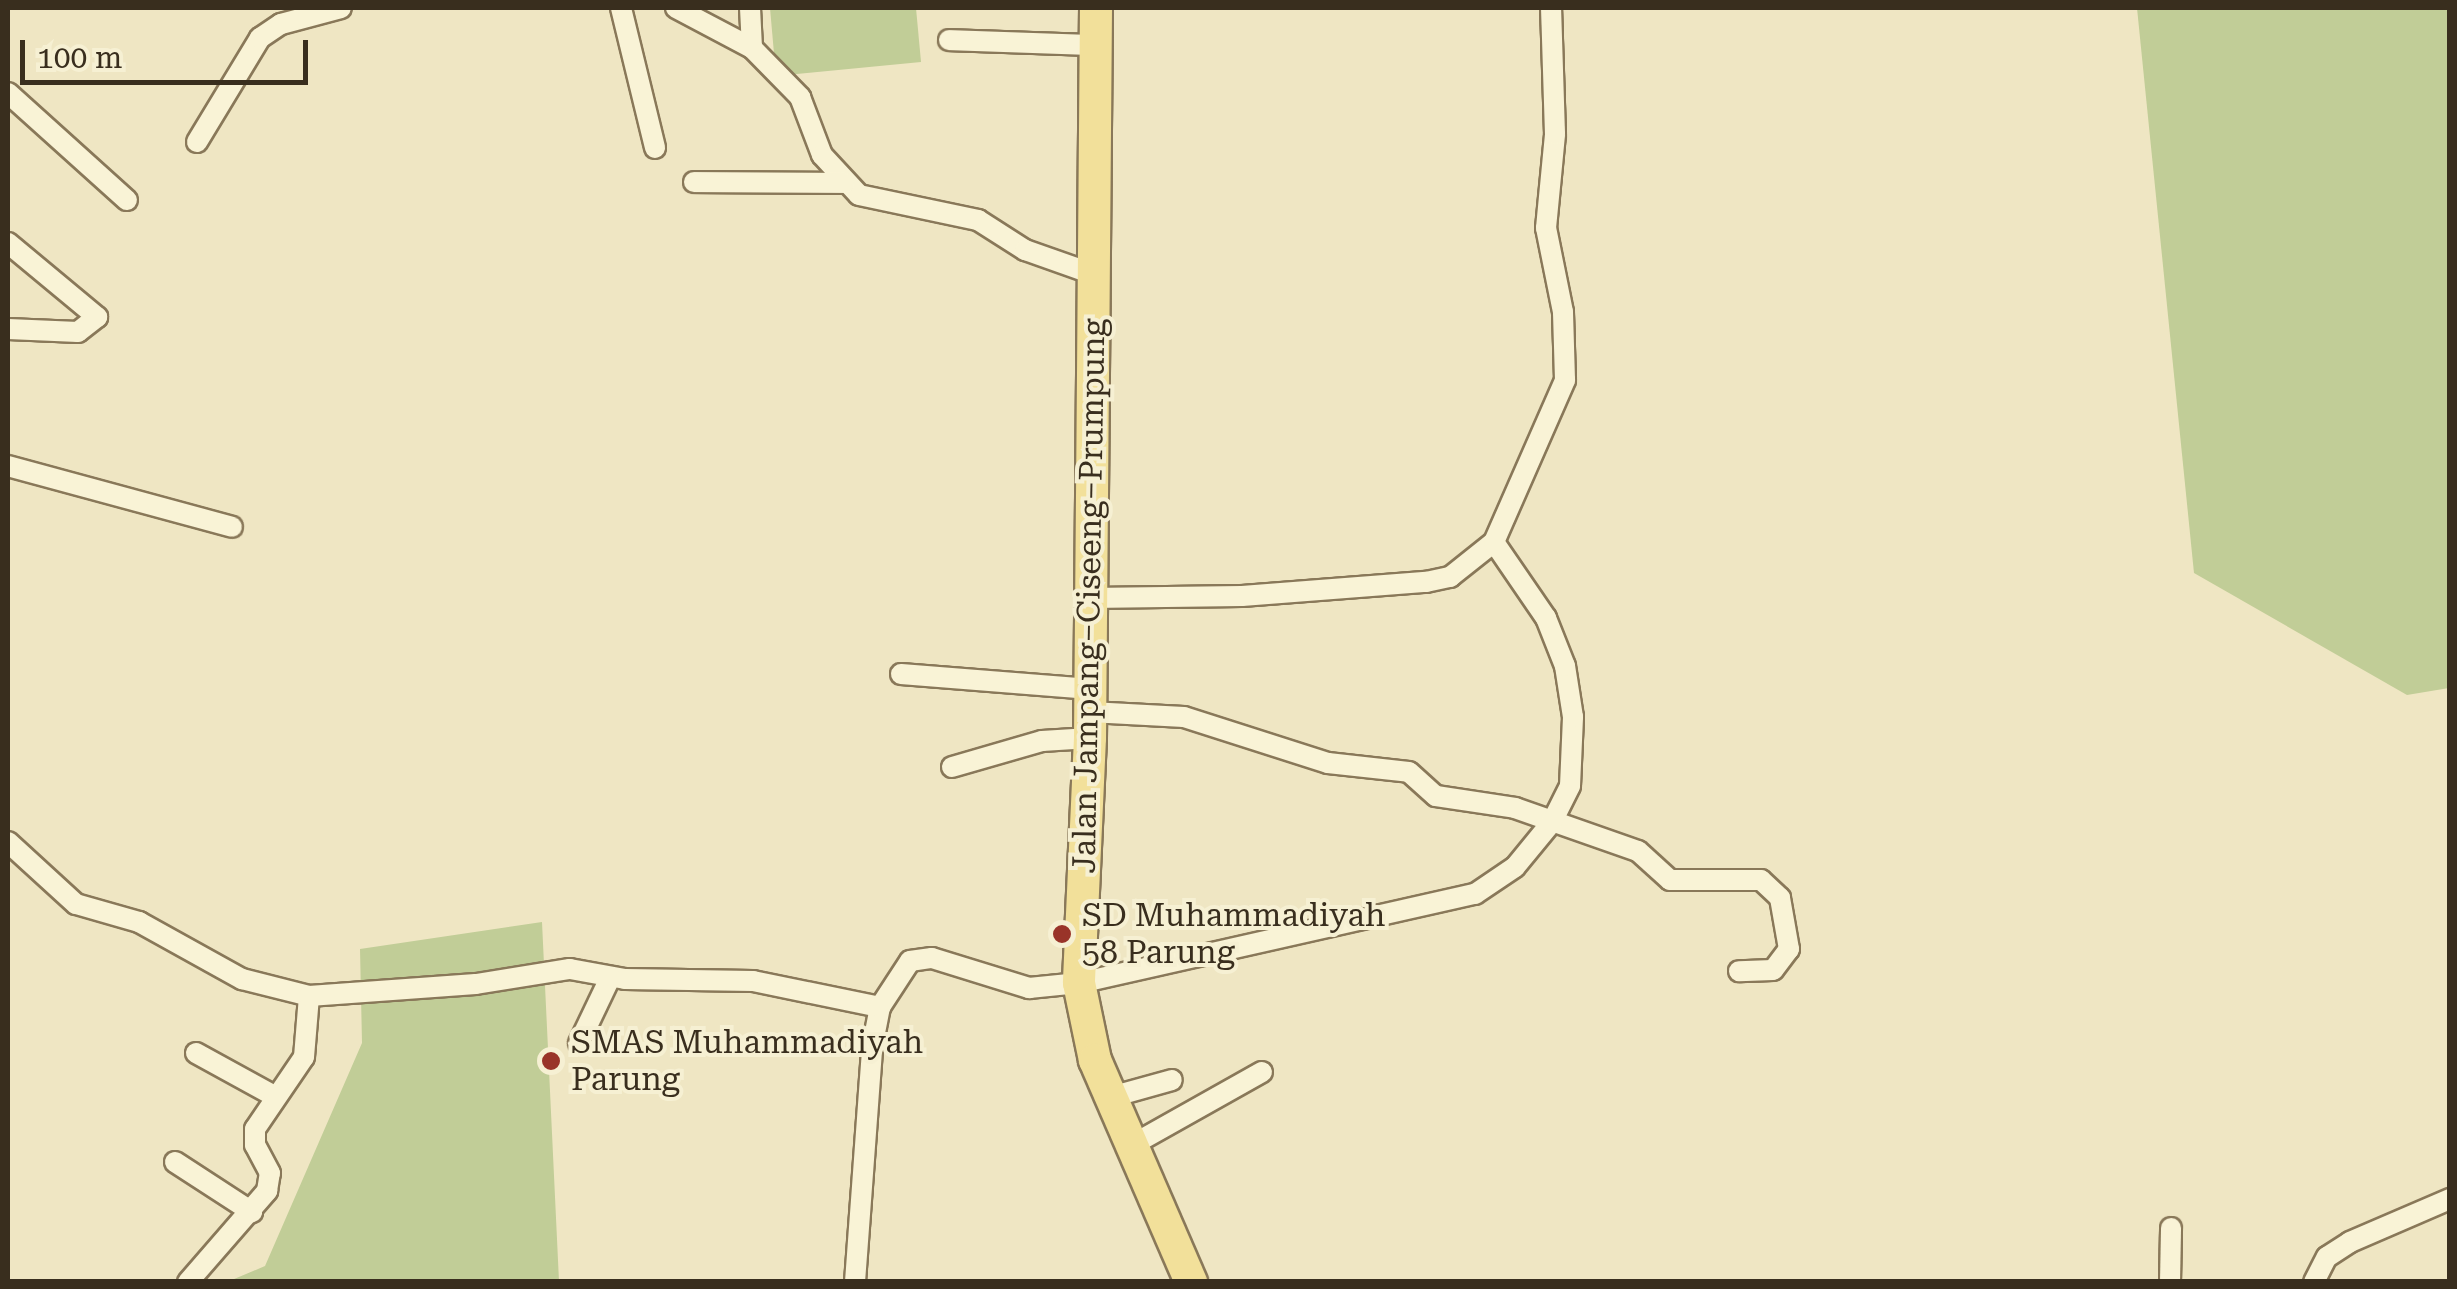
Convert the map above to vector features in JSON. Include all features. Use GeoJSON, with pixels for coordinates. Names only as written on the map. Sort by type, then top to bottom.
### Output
{"type":"FeatureCollection","features":[{"type":"Feature","properties":{"kind":"main road","name":"Jalan Jampang–Ciseeng–Prumpung"},"geometry":{"type":"LineString","coordinates":[[1096,8],[1090,713],[1078,983],[1082,1021],[1192,1282]]}},
{"type":"Feature","properties":{"kind":"street"},"geometry":{"type":"LineString","coordinates":[[197,142],[260,38],[281,24],[341,8]]}},
{"type":"Feature","properties":{"kind":"street"},"geometry":{"type":"LineString","coordinates":[[622,8],[655,148]]}},
{"type":"Feature","properties":{"kind":"street"},"geometry":{"type":"LineString","coordinates":[[676,8],[752,48],[800,97],[822,155],[844,183],[876,204],[978,220],[1025,250],[1093,274]]}},
{"type":"Feature","properties":{"kind":"street"},"geometry":{"type":"LineString","coordinates":[[750,8],[752,48]]}},
{"type":"Feature","properties":{"kind":"street"},"geometry":{"type":"LineString","coordinates":[[1090,598],[1259,595],[1368,582],[1426,582],[1450,577],[1494,542],[1564,380],[1563,312],[1546,228],[1555,134],[1551,8]]}},
{"type":"Feature","properties":{"kind":"street"},"geometry":{"type":"LineString","coordinates":[[949,40],[1096,45]]}},
{"type":"Feature","properties":{"kind":"street"},"geometry":{"type":"LineString","coordinates":[[11,104],[127,200]]}},
{"type":"Feature","properties":{"kind":"street"},"geometry":{"type":"LineString","coordinates":[[694,182],[844,183]]}},
{"type":"Feature","properties":{"kind":"street"},"geometry":{"type":"LineString","coordinates":[[8,243],[97,317],[78,332],[8,329]]}},
{"type":"Feature","properties":{"kind":"street"},"geometry":{"type":"LineString","coordinates":[[8,466],[232,526]]}},
{"type":"Feature","properties":{"kind":"street"},"geometry":{"type":"LineString","coordinates":[[854,1282],[880,1007],[910,961],[932,958],[1029,988],[1078,983],[1486,890],[1552,822],[1573,766],[1564,666],[1546,618],[1494,542]]}},
{"type":"Feature","properties":{"kind":"street"},"geometry":{"type":"LineString","coordinates":[[901,674],[1090,713],[1207,722],[1328,763],[1410,772],[1436,796],[1515,808],[1638,851],[1670,880],[1752,878],[1768,884],[1786,918],[1787,957],[1772,970],[1740,971]]}},
{"type":"Feature","properties":{"kind":"street"},"geometry":{"type":"LineString","coordinates":[[952,767],[1042,741],[1090,713]]}},
{"type":"Feature","properties":{"kind":"street"},"geometry":{"type":"LineString","coordinates":[[8,842],[76,904],[140,922],[242,979],[309,996],[476,984],[557,969],[610,978],[754,981],[880,1007]]}},
{"type":"Feature","properties":{"kind":"street"},"geometry":{"type":"LineString","coordinates":[[579,1043],[610,978]]}},
{"type":"Feature","properties":{"kind":"street"},"geometry":{"type":"LineString","coordinates":[[188,1282],[252,1212],[270,1180],[255,1146],[255,1129],[308,1044],[309,996]]}},
{"type":"Feature","properties":{"kind":"street"},"geometry":{"type":"LineString","coordinates":[[196,1053],[276,1096]]}},
{"type":"Feature","properties":{"kind":"street"},"geometry":{"type":"LineString","coordinates":[[1132,1145],[1262,1072]]}},
{"type":"Feature","properties":{"kind":"street"},"geometry":{"type":"LineString","coordinates":[[1112,1096],[1172,1080]]}},
{"type":"Feature","properties":{"kind":"street"},"geometry":{"type":"LineString","coordinates":[[175,1162],[252,1212]]}},
{"type":"Feature","properties":{"kind":"street"},"geometry":{"type":"LineString","coordinates":[[2314,1282],[2328,1258],[2350,1242],[2450,1199]]}},
{"type":"Feature","properties":{"kind":"street"},"geometry":{"type":"LineString","coordinates":[[2170,1282],[2171,1228]]}},
{"type":"Feature","properties":{"kind":"green space"},"geometry":{"type":"Polygon","coordinates":[[[770,8],[916,8],[921,62],[776,76],[770,8]]]}},
{"type":"Feature","properties":{"kind":"green space"},"geometry":{"type":"Polygon","coordinates":[[[2137,8],[2449,8],[2449,688],[2407,695],[2194,573],[2137,8]]]}},
{"type":"Feature","properties":{"kind":"green space"},"geometry":{"type":"Polygon","coordinates":[[[542,922],[559,1281],[227,1282],[265,1266],[362,1043],[360,949],[542,922]]]}},
{"type":"Feature","properties":{"kind":"place","name":"SD Muhammadiyah 58 Parung"},"geometry":{"type":"Point","coordinates":[1062,934]}},
{"type":"Feature","properties":{"kind":"place","name":"SMAS Muhammadiyah Parung"},"geometry":{"type":"Point","coordinates":[551,1061]}}]}
